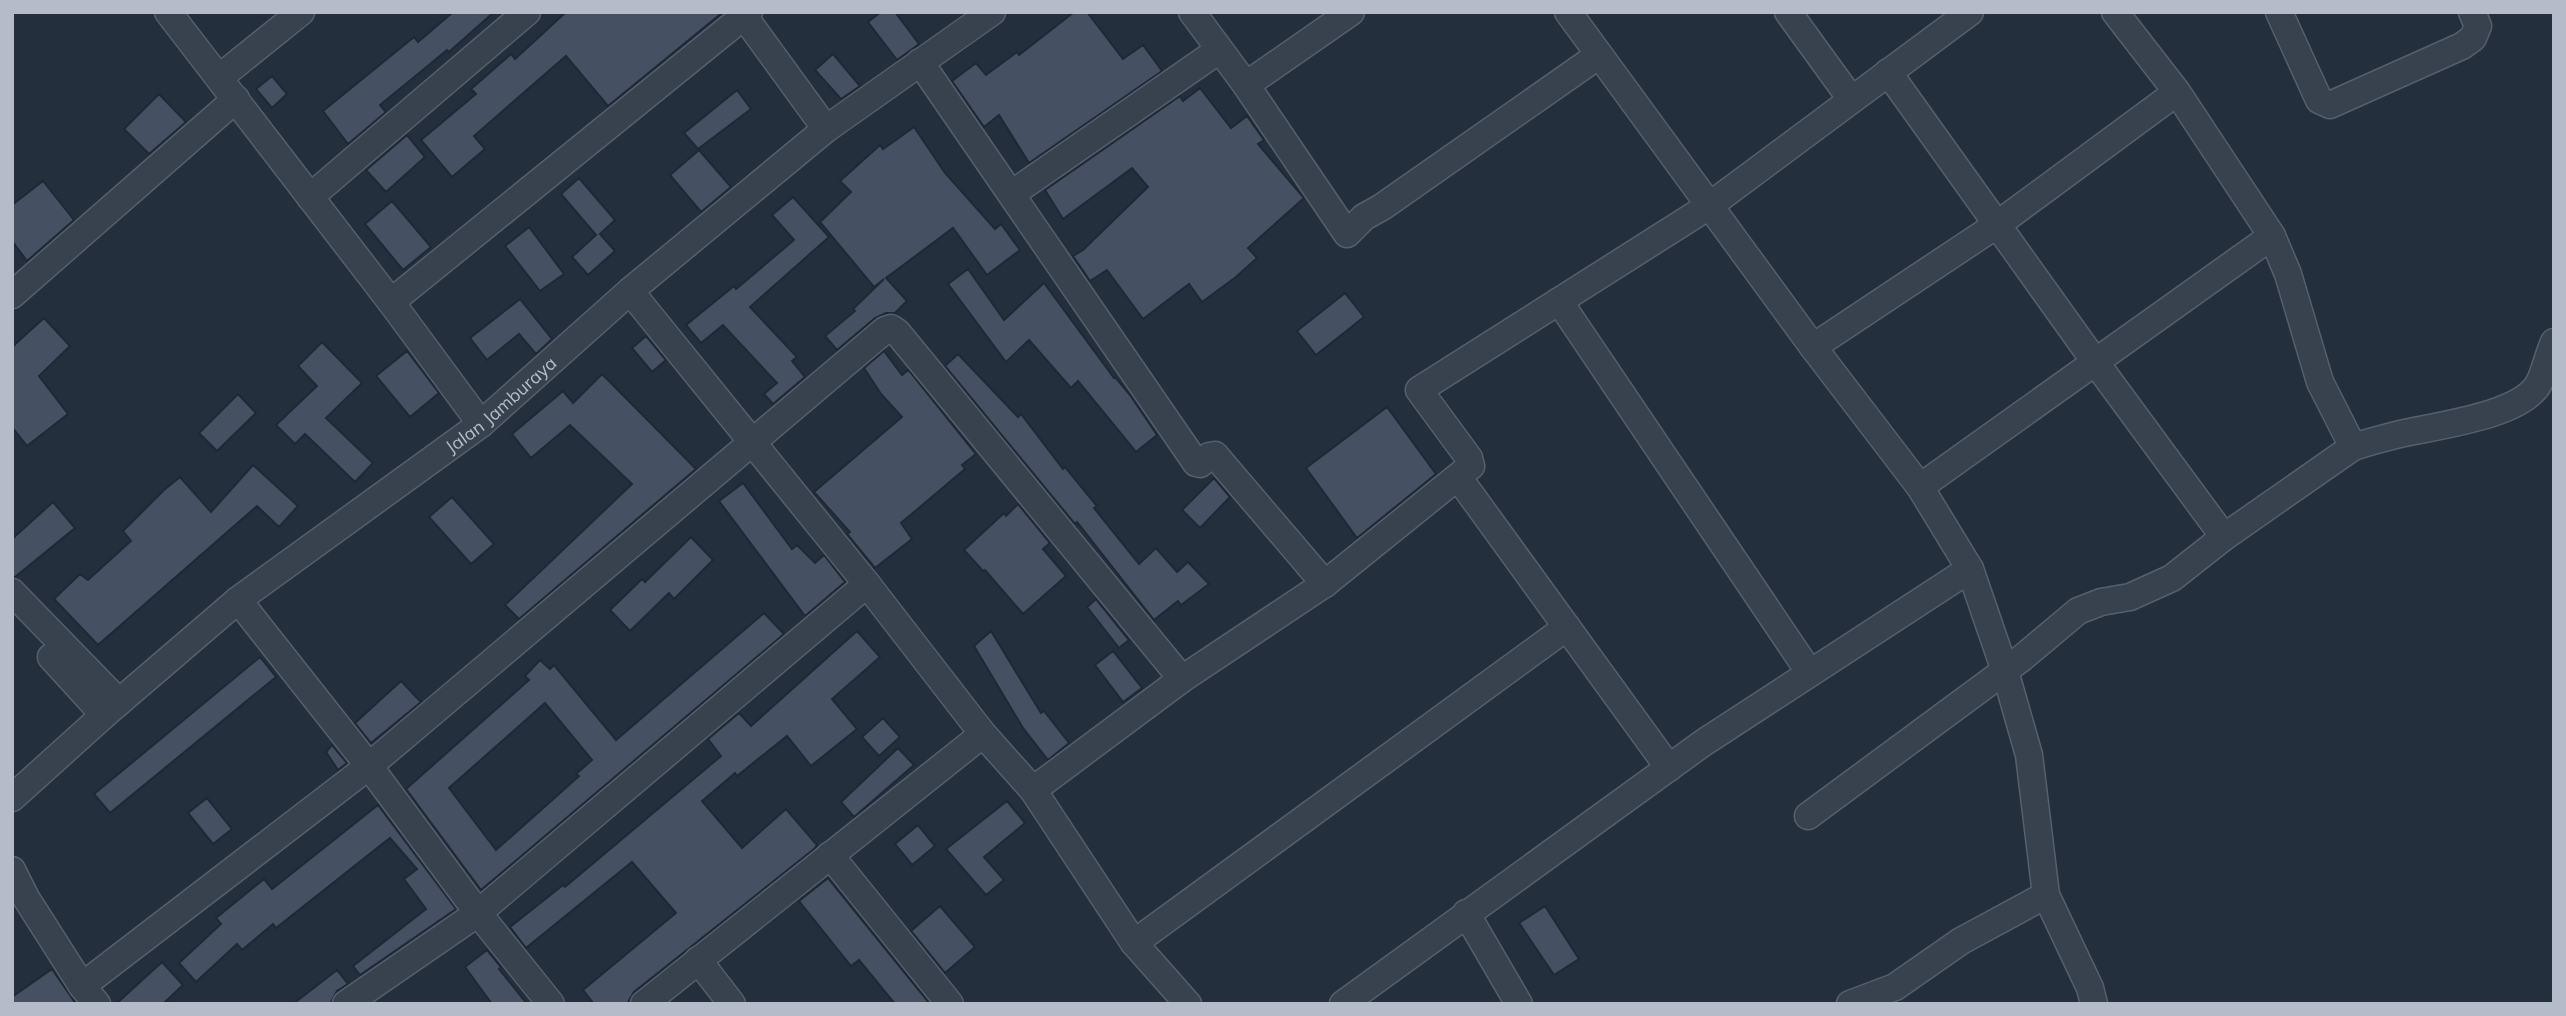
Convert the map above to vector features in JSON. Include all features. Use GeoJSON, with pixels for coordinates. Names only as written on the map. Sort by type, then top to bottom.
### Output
{"type":"FeatureCollection","features":[{"type":"Feature","properties":{"kind":"street"},"geometry":{"type":"LineString","coordinates":[[167,12],[391,302],[481,424]]}},
{"type":"Feature","properties":{"kind":"street"},"geometry":{"type":"LineString","coordinates":[[219,78],[301,12]]}},
{"type":"Feature","properties":{"kind":"street"},"geometry":{"type":"LineString","coordinates":[[310,197],[527,12]]}},
{"type":"Feature","properties":{"kind":"street","name":"Jalan Jamburaya"},"geometry":{"type":"LineString","coordinates":[[12,797],[238,600],[481,424],[631,291],[826,130],[992,12]]}},
{"type":"Feature","properties":{"kind":"street"},"geometry":{"type":"LineString","coordinates":[[1192,12],[1246,85],[1347,234],[1364,217],[1598,55]]}},
{"type":"Feature","properties":{"kind":"street"},"geometry":{"type":"LineString","coordinates":[[1246,85],[1351,12]]}},
{"type":"Feature","properties":{"kind":"street"},"geometry":{"type":"LineString","coordinates":[[1568,12],[1813,347],[1920,487],[1970,569],[2005,671],[2029,755],[2046,895],[2090,988],[2094,1004]]}},
{"type":"Feature","properties":{"kind":"street"},"geometry":{"type":"LineString","coordinates":[[1788,12],[1851,99]]}},
{"type":"Feature","properties":{"kind":"street"},"geometry":{"type":"LineString","coordinates":[[1033,790],[1182,679],[1325,584],[1471,466],[1469,458],[1419,390],[1709,206],[1888,72],[1937,22],[1970,12]]}},
{"type":"Feature","properties":{"kind":"street"},"geometry":{"type":"LineString","coordinates":[[2115,12],[2177,92],[2272,236],[2288,274],[2320,382],[2353,447]]}},
{"type":"Feature","properties":{"kind":"street"},"geometry":{"type":"LineString","coordinates":[[2279,12],[2319,100],[2330,105],[2462,46],[2473,38],[2478,26],[2472,12]]}},
{"type":"Feature","properties":{"kind":"street"},"geometry":{"type":"LineString","coordinates":[[391,302],[745,14],[826,130]]}},
{"type":"Feature","properties":{"kind":"street"},"geometry":{"type":"LineString","coordinates":[[1013,194],[1219,50]]}},
{"type":"Feature","properties":{"kind":"street"},"geometry":{"type":"LineString","coordinates":[[920,62],[1196,463],[1200,464],[1209,456],[1215,455],[1325,584]]}},
{"type":"Feature","properties":{"kind":"street"},"geometry":{"type":"LineString","coordinates":[[1888,72],[2224,537]]}},
{"type":"Feature","properties":{"kind":"street"},"geometry":{"type":"LineString","coordinates":[[1813,347],[1998,224],[2177,92]]}},
{"type":"Feature","properties":{"kind":"street"},"geometry":{"type":"LineString","coordinates":[[12,295],[236,99]]}},
{"type":"Feature","properties":{"kind":"street"},"geometry":{"type":"LineString","coordinates":[[1920,487],[2272,236]]}},
{"type":"Feature","properties":{"kind":"street"},"geometry":{"type":"LineString","coordinates":[[631,291],[867,584],[983,734],[1033,790],[1134,943],[1188,1004]]}},
{"type":"Feature","properties":{"kind":"street"},"geometry":{"type":"LineString","coordinates":[[1559,301],[1810,673]]}},
{"type":"Feature","properties":{"kind":"street"},"geometry":{"type":"LineString","coordinates":[[12,870],[19,906],[90,995],[369,766],[751,442],[885,330],[891,328],[1182,679]]}},
{"type":"Feature","properties":{"kind":"street"},"geometry":{"type":"LineString","coordinates":[[1808,816],[2005,671],[2078,611],[2101,601],[2130,597],[2172,578],[2224,537],[2353,447],[2399,434],[2486,416],[2525,397],[2539,384],[2554,342]]}},
{"type":"Feature","properties":{"kind":"street"},"geometry":{"type":"LineString","coordinates":[[1458,477],[1669,768]]}},
{"type":"Feature","properties":{"kind":"street"},"geometry":{"type":"LineString","coordinates":[[1343,1004],[1669,768],[1970,569]]}},
{"type":"Feature","properties":{"kind":"street"},"geometry":{"type":"LineString","coordinates":[[346,1004],[478,913],[867,584]]}},
{"type":"Feature","properties":{"kind":"street"},"geometry":{"type":"LineString","coordinates":[[12,592],[111,708]]}},
{"type":"Feature","properties":{"kind":"street"},"geometry":{"type":"LineString","coordinates":[[238,600],[551,1004]]}},
{"type":"Feature","properties":{"kind":"street"},"geometry":{"type":"LineString","coordinates":[[12,614],[111,708]]}},
{"type":"Feature","properties":{"kind":"street"},"geometry":{"type":"LineString","coordinates":[[1134,943],[1567,627]]}},
{"type":"Feature","properties":{"kind":"street"},"geometry":{"type":"LineString","coordinates":[[644,1004],[983,734]]}},
{"type":"Feature","properties":{"kind":"street"},"geometry":{"type":"LineString","coordinates":[[830,855],[950,1004]]}},
{"type":"Feature","properties":{"kind":"street"},"geometry":{"type":"LineString","coordinates":[[1850,1004],[1895,987],[1962,941],[2046,895]]}},
{"type":"Feature","properties":{"kind":"street"},"geometry":{"type":"LineString","coordinates":[[1466,913],[1519,1004]]}},
{"type":"Feature","properties":{"kind":"street"},"geometry":{"type":"LineString","coordinates":[[698,960],[732,1004]]}},
{"type":"Feature","properties":{"kind":"building"},"geometry":{"type":"Polygon","coordinates":[[[453,12],[494,12],[449,52],[447,50],[380,105],[386,112],[348,144],[323,111],[414,37],[418,42],[453,12]]]}},
{"type":"Feature","properties":{"kind":"building"},"geometry":{"type":"Polygon","coordinates":[[[566,12],[723,12],[608,106],[566,56],[474,136],[485,149],[452,177],[421,140],[476,94],[471,89],[511,54],[515,59],[566,12]]]}},
{"type":"Feature","properties":{"kind":"building"},"geometry":{"type":"Polygon","coordinates":[[[881,12],[895,12],[919,44],[897,60],[868,22],[881,12]]]}},
{"type":"Feature","properties":{"kind":"building"},"geometry":{"type":"Polygon","coordinates":[[[1074,12],[1087,12],[1123,59],[1143,45],[1162,71],[1029,163],[999,115],[984,127],[952,81],[976,63],[986,75],[1017,52],[1019,55],[1074,12]]]}},
{"type":"Feature","properties":{"kind":"building"},"geometry":{"type":"Polygon","coordinates":[[[833,54],[860,86],[841,99],[815,70],[833,54]]]}},
{"type":"Feature","properties":{"kind":"building"},"geometry":{"type":"Polygon","coordinates":[[[272,76],[287,94],[272,108],[256,89],[272,76]]]}},
{"type":"Feature","properties":{"kind":"building"},"geometry":{"type":"Polygon","coordinates":[[[1200,88],[1231,128],[1247,116],[1264,140],[1258,144],[1304,198],[1248,248],[1257,258],[1236,277],[1202,302],[1189,284],[1143,319],[1107,270],[1090,281],[1073,256],[1083,250],[1148,187],[1132,168],[1063,219],[1045,190],[1180,96],[1183,101],[1200,88]]]}},
{"type":"Feature","properties":{"kind":"building"},"geometry":{"type":"Polygon","coordinates":[[[737,90],[751,109],[698,149],[684,133],[737,90]]]}},
{"type":"Feature","properties":{"kind":"building"},"geometry":{"type":"Polygon","coordinates":[[[159,94],[186,122],[149,154],[124,129],[159,94]]]}},
{"type":"Feature","properties":{"kind":"building"},"geometry":{"type":"Polygon","coordinates":[[[914,127],[945,173],[995,229],[1001,224],[1020,250],[987,275],[953,228],[886,278],[907,301],[895,313],[886,313],[875,318],[837,350],[825,336],[855,311],[853,309],[884,279],[874,287],[820,222],[851,192],[840,181],[880,145],[883,149],[914,127]]]}},
{"type":"Feature","properties":{"kind":"building"},"geometry":{"type":"Polygon","coordinates":[[[407,135],[425,157],[386,192],[366,170],[407,135]]]}},
{"type":"Feature","properties":{"kind":"building"},"geometry":{"type":"Polygon","coordinates":[[[699,150],[731,187],[701,212],[670,175],[699,150]]]}},
{"type":"Feature","properties":{"kind":"building"},"geometry":{"type":"Polygon","coordinates":[[[579,178],[615,220],[600,234],[615,251],[588,275],[572,257],[596,235],[561,194],[579,178]]]}},
{"type":"Feature","properties":{"kind":"building"},"geometry":{"type":"Polygon","coordinates":[[[43,181],[74,220],[27,261],[12,241],[12,205],[43,181]]]}},
{"type":"Feature","properties":{"kind":"building"},"geometry":{"type":"Polygon","coordinates":[[[793,197],[829,237],[750,307],[797,357],[792,361],[805,377],[773,404],[764,394],[777,383],[723,325],[701,343],[686,325],[734,286],[736,289],[794,240],[772,215],[793,197]]]}},
{"type":"Feature","properties":{"kind":"building"},"geometry":{"type":"Polygon","coordinates":[[[392,201],[431,247],[403,270],[365,224],[392,201]]]}},
{"type":"Feature","properties":{"kind":"building"},"geometry":{"type":"Polygon","coordinates":[[[529,227],[564,274],[540,291],[505,246],[529,227]]]}},
{"type":"Feature","properties":{"kind":"building"},"geometry":{"type":"Polygon","coordinates":[[[968,269],[1004,320],[1044,283],[1114,378],[1130,395],[1157,435],[1136,452],[1078,381],[1071,388],[1029,340],[1006,362],[948,284],[968,269]]]}},
{"type":"Feature","properties":{"kind":"building"},"geometry":{"type":"Polygon","coordinates":[[[1345,293],[1364,317],[1316,355],[1297,331],[1345,293]]]}},
{"type":"Feature","properties":{"kind":"building"},"geometry":{"type":"Polygon","coordinates":[[[520,299],[552,339],[536,354],[519,334],[487,360],[470,338],[520,299]]]}},
{"type":"Feature","properties":{"kind":"building"},"geometry":{"type":"Polygon","coordinates":[[[44,318],[70,346],[39,376],[68,414],[27,446],[12,427],[12,347],[44,318]]]}},
{"type":"Feature","properties":{"kind":"building"},"geometry":{"type":"Polygon","coordinates":[[[646,336],[666,360],[652,372],[632,348],[646,336]]]}},
{"type":"Feature","properties":{"kind":"building"},"geometry":{"type":"Polygon","coordinates":[[[322,342],[362,383],[326,418],[373,463],[355,482],[305,434],[295,444],[276,425],[317,386],[298,366],[322,342]]]}},
{"type":"Feature","properties":{"kind":"building"},"geometry":{"type":"Polygon","coordinates":[[[407,351],[439,393],[410,417],[376,376],[407,351]]]}},
{"type":"Feature","properties":{"kind":"building"},"geometry":{"type":"Polygon","coordinates":[[[884,351],[902,375],[908,370],[911,373],[976,454],[962,465],[965,469],[901,523],[912,539],[875,568],[847,534],[850,532],[814,492],[902,417],[881,394],[864,368],[884,351]]]}},
{"type":"Feature","properties":{"kind":"building"},"geometry":{"type":"Polygon","coordinates":[[[958,354],[1018,417],[1021,414],[1063,469],[1065,467],[1097,506],[1094,508],[1139,564],[1156,548],[1177,572],[1188,562],[1209,584],[1181,605],[1178,601],[1154,620],[1077,522],[1075,524],[945,366],[958,354]]]}},
{"type":"Feature","properties":{"kind":"building"},"geometry":{"type":"Polygon","coordinates":[[[602,374],[696,469],[519,619],[505,605],[632,484],[570,425],[531,458],[512,434],[563,391],[573,403],[602,374]]]}},
{"type":"Feature","properties":{"kind":"building"},"geometry":{"type":"Polygon","coordinates":[[[238,394],[256,413],[217,451],[199,433],[238,394]]]}},
{"type":"Feature","properties":{"kind":"building"},"geometry":{"type":"Polygon","coordinates":[[[1387,407],[1436,474],[1357,538],[1306,468],[1387,407]]]}},
{"type":"Feature","properties":{"kind":"building"},"geometry":{"type":"Polygon","coordinates":[[[253,465],[298,506],[279,527],[257,506],[98,645],[54,599],[80,574],[88,580],[131,541],[123,531],[180,477],[211,512],[253,465]]]}},
{"type":"Feature","properties":{"kind":"building"},"geometry":{"type":"Polygon","coordinates":[[[1214,478],[1230,497],[1200,528],[1182,510],[1214,478]]]}},
{"type":"Feature","properties":{"kind":"building"},"geometry":{"type":"Polygon","coordinates":[[[743,483],[792,549],[797,545],[815,563],[824,555],[845,582],[805,616],[719,501],[743,483]]]}},
{"type":"Feature","properties":{"kind":"building"},"geometry":{"type":"Polygon","coordinates":[[[452,497],[494,544],[471,564],[429,517],[452,497]]]}},
{"type":"Feature","properties":{"kind":"building"},"geometry":{"type":"Polygon","coordinates":[[[53,502],[75,528],[12,577],[12,539],[53,502]]]}},
{"type":"Feature","properties":{"kind":"building"},"geometry":{"type":"Polygon","coordinates":[[[1018,504],[1050,543],[1043,549],[1066,576],[1023,614],[964,550],[1004,513],[1006,516],[1018,504]]]}},
{"type":"Feature","properties":{"kind":"building"},"geometry":{"type":"Polygon","coordinates":[[[691,537],[713,560],[674,599],[669,593],[630,631],[610,610],[642,579],[645,582],[691,537]]]}},
{"type":"Feature","properties":{"kind":"building"},"geometry":{"type":"Polygon","coordinates":[[[1096,599],[1129,640],[1119,648],[1087,607],[1096,599]]]}},
{"type":"Feature","properties":{"kind":"building"},"geometry":{"type":"Polygon","coordinates":[[[764,613],[784,634],[481,890],[406,789],[529,680],[525,676],[540,660],[550,669],[554,665],[616,740],[764,613]],[[545,703],[449,788],[496,850],[579,776],[576,774],[592,760],[545,703]]]}},
{"type":"Feature","properties":{"kind":"building"},"geometry":{"type":"Polygon","coordinates":[[[857,631],[880,657],[832,699],[857,729],[811,766],[787,736],[737,776],[735,773],[702,801],[742,848],[786,809],[817,845],[814,849],[634,992],[627,1004],[594,1004],[583,990],[676,913],[632,862],[526,948],[510,927],[563,885],[565,887],[721,756],[708,739],[739,713],[751,726],[857,631]]]}},
{"type":"Feature","properties":{"kind":"building"},"geometry":{"type":"Polygon","coordinates":[[[991,631],[1041,713],[1044,711],[1069,743],[1048,760],[1023,728],[974,646],[991,631]]]}},
{"type":"Feature","properties":{"kind":"building"},"geometry":{"type":"Polygon","coordinates":[[[1113,651],[1142,688],[1123,702],[1095,665],[1113,651]]]}},
{"type":"Feature","properties":{"kind":"building"},"geometry":{"type":"Polygon","coordinates":[[[260,657],[276,677],[110,813],[94,794],[260,657]]]}},
{"type":"Feature","properties":{"kind":"building"},"geometry":{"type":"Polygon","coordinates":[[[401,681],[421,702],[371,743],[355,723],[401,681]]]}},
{"type":"Feature","properties":{"kind":"building"},"geometry":{"type":"Polygon","coordinates":[[[883,718],[900,737],[879,756],[862,737],[883,718]]]}},
{"type":"Feature","properties":{"kind":"building"},"geometry":{"type":"Polygon","coordinates":[[[332,745],[347,763],[338,770],[326,752],[332,745]]]}},
{"type":"Feature","properties":{"kind":"building"},"geometry":{"type":"Polygon","coordinates":[[[898,748],[914,765],[854,817],[841,802],[898,748]]]}},
{"type":"Feature","properties":{"kind":"building"},"geometry":{"type":"Polygon","coordinates":[[[207,798],[232,829],[213,844],[188,813],[207,798]]]}},
{"type":"Feature","properties":{"kind":"building"},"geometry":{"type":"Polygon","coordinates":[[[1007,801],[1025,823],[984,857],[1004,880],[986,895],[946,849],[1007,801]]]}},
{"type":"Feature","properties":{"kind":"building"},"geometry":{"type":"Polygon","coordinates":[[[378,805],[456,909],[360,975],[353,966],[426,909],[404,879],[417,869],[390,838],[276,928],[273,924],[242,950],[237,944],[196,982],[179,963],[221,924],[216,918],[264,879],[272,889],[378,805]]]}},
{"type":"Feature","properties":{"kind":"building"},"geometry":{"type":"Polygon","coordinates":[[[918,825],[935,846],[912,865],[895,844],[918,825]]]}},
{"type":"Feature","properties":{"kind":"building"},"geometry":{"type":"Polygon","coordinates":[[[828,878],[930,1004],[895,1004],[859,960],[851,966],[799,901],[828,878]]]}},
{"type":"Feature","properties":{"kind":"building"},"geometry":{"type":"Polygon","coordinates":[[[940,906],[975,947],[945,973],[911,931],[940,906]]]}},
{"type":"Feature","properties":{"kind":"building"},"geometry":{"type":"Polygon","coordinates":[[[1545,906],[1579,959],[1554,975],[1519,923],[1545,906]]]}},
{"type":"Feature","properties":{"kind":"building"},"geometry":{"type":"Polygon","coordinates":[[[487,950],[527,1004],[492,1004],[465,967],[487,950]]]}},
{"type":"Feature","properties":{"kind":"building"},"geometry":{"type":"Polygon","coordinates":[[[162,962],[183,985],[163,1004],[116,1004],[162,962]]]}},
{"type":"Feature","properties":{"kind":"building"},"geometry":{"type":"Polygon","coordinates":[[[52,969],[76,1004],[12,1004],[12,997],[52,969]]]}},
{"type":"Feature","properties":{"kind":"building"},"geometry":{"type":"Polygon","coordinates":[[[337,970],[348,984],[337,991],[330,1004],[293,1004],[337,970]]]}}]}
